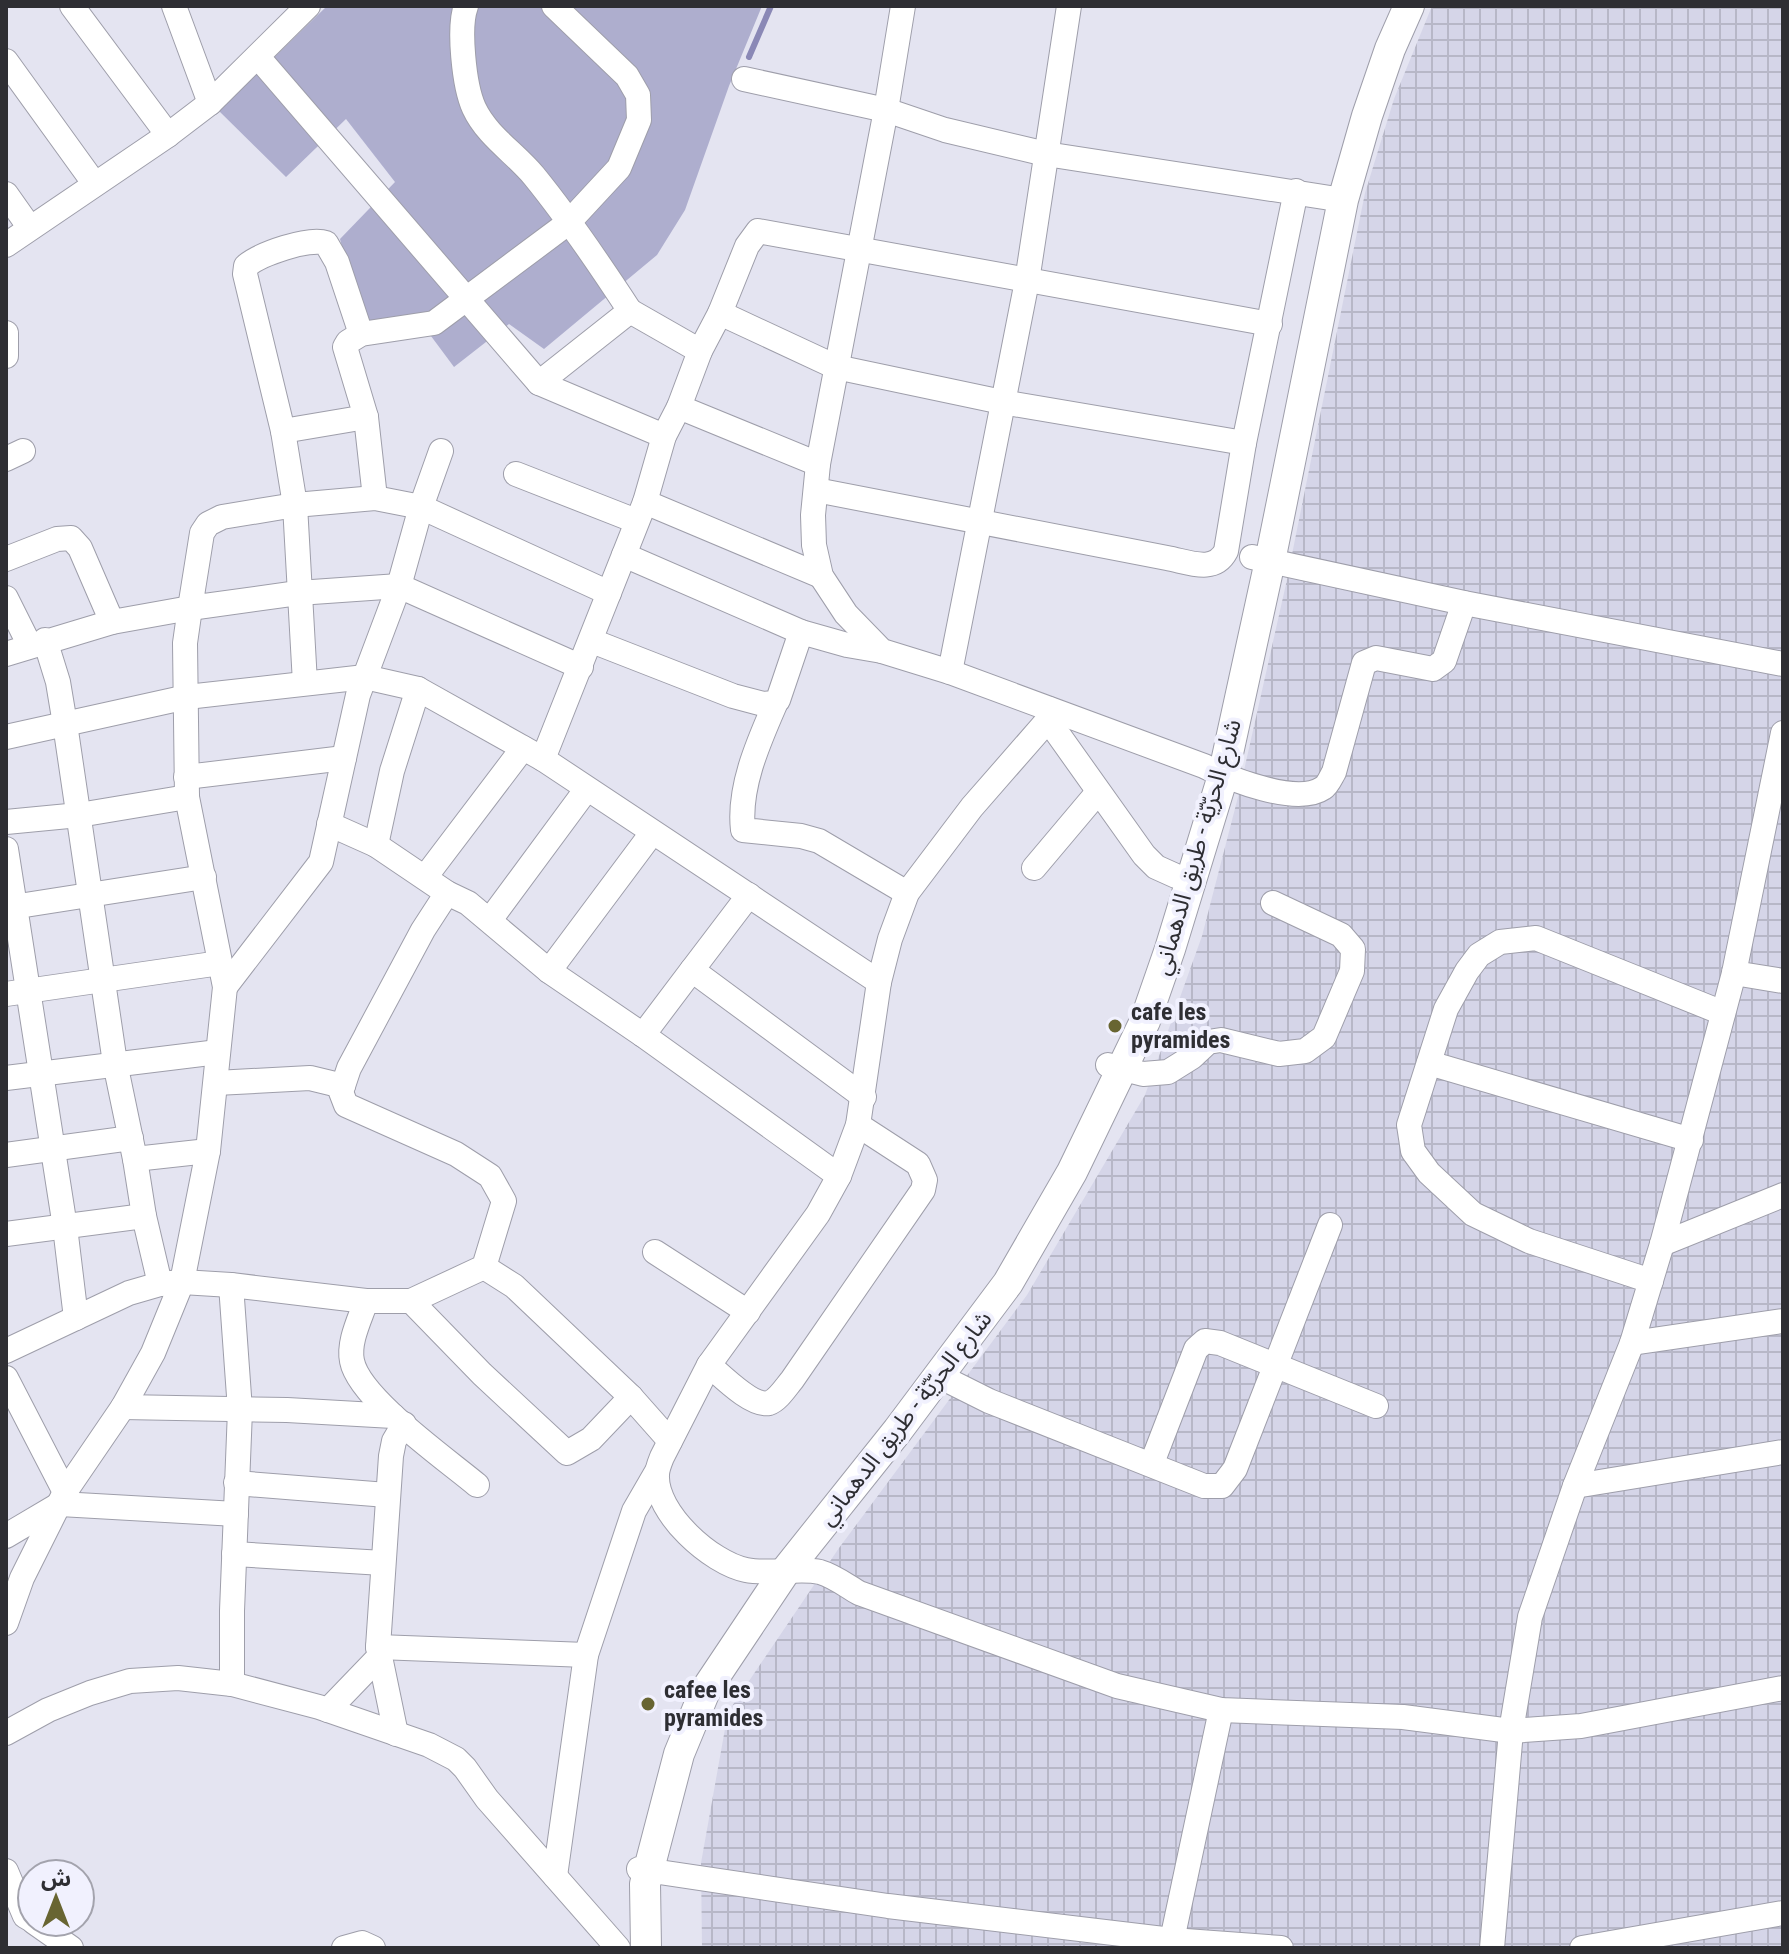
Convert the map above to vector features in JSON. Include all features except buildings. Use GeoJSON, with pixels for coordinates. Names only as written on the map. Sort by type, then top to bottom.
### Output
{"type":"FeatureCollection","features":[{"type":"Feature","properties":{"kind":"main road","name":"شارع الحرّيّة - طريق الدهماني"},"geometry":{"type":"LineString","coordinates":[[633,1948],[632,1912],[644,1869],[675,1768],[705,1691],[775,1573],[988,1286],[1145,1021],[1170,949],[1214,771],[1261,559],[1320,195],[1390,6]]}},
{"type":"Feature","properties":{"kind":"main road","name":"شارع الحرّيّة - طريق الدهماني"},"geometry":{"type":"LineString","coordinates":[[1320,195],[1367,116],[1390,49],[1409,6]]}},
{"type":"Feature","properties":{"kind":"main road","name":"شارع الحرّيّة - طريق الدهماني"},"geometry":{"type":"LineString","coordinates":[[775,1573],[939,1376],[995,1302],[1034,1241],[1115,1068],[1199,798],[1214,771]]}},
{"type":"Feature","properties":{"kind":"main road","name":"شارع الحرّيّة - طريق الدهماني"},"geometry":{"type":"LineString","coordinates":[[644,1869],[646,1948]]}},
{"type":"Feature","properties":{"kind":"street"},"geometry":{"type":"LineString","coordinates":[[72,6],[168,135]]}},
{"type":"Feature","properties":{"kind":"street"},"geometry":{"type":"LineString","coordinates":[[174,6],[210,103]]}},
{"type":"Feature","properties":{"kind":"street"},"geometry":{"type":"LineString","coordinates":[[6,245],[210,103],[308,6]]}},
{"type":"Feature","properties":{"kind":"street"},"geometry":{"type":"LineString","coordinates":[[466,6],[461,20],[473,107],[491,133],[533,175],[630,311],[700,351]]}},
{"type":"Feature","properties":{"kind":"street"},"geometry":{"type":"LineString","coordinates":[[375,498],[366,417],[345,347],[352,338],[361,334],[434,323],[568,223],[619,168],[639,120],[638,95],[627,76],[554,6]]}},
{"type":"Feature","properties":{"kind":"street"},"geometry":{"type":"LineString","coordinates":[[882,651],[846,614],[821,576],[814,545],[818,464],[903,6]]}},
{"type":"Feature","properties":{"kind":"street"},"geometry":{"type":"LineString","coordinates":[[950,672],[1027,281],[1069,6]]}},
{"type":"Feature","properties":{"kind":"street"},"geometry":{"type":"LineString","coordinates":[[258,57],[539,383],[664,436]]}},
{"type":"Feature","properties":{"kind":"street"},"geometry":{"type":"LineString","coordinates":[[6,61],[94,183]]}},
{"type":"Feature","properties":{"kind":"street"},"geometry":{"type":"LineString","coordinates":[[744,79],[886,110],[945,130],[1046,154],[1320,195],[1270,324],[1244,443],[1226,551],[1221,561],[1213,566],[816,490]]}},
{"type":"Feature","properties":{"kind":"street"},"geometry":{"type":"LineString","coordinates":[[6,194],[30,228]]}},
{"type":"Feature","properties":{"kind":"street"},"geometry":{"type":"LineString","coordinates":[[426,876],[533,754],[581,667],[640,512],[664,436],[747,246],[758,231],[1270,324]]}},
{"type":"Feature","properties":{"kind":"street"},"geometry":{"type":"LineString","coordinates":[[305,683],[295,505],[283,431],[245,274],[246,266],[272,252],[318,240],[326,243],[337,262],[361,334]]}},
{"type":"Feature","properties":{"kind":"street"},"geometry":{"type":"LineString","coordinates":[[539,383],[630,311]]}},
{"type":"Feature","properties":{"kind":"street"},"geometry":{"type":"LineString","coordinates":[[720,313],[836,367],[1002,402],[1244,443]]}},
{"type":"Feature","properties":{"kind":"street"},"geometry":{"type":"LineString","coordinates":[[6,333],[6,356]]}},
{"type":"Feature","properties":{"kind":"street"},"geometry":{"type":"LineString","coordinates":[[679,407],[818,464]]}},
{"type":"Feature","properties":{"kind":"street"},"geometry":{"type":"LineString","coordinates":[[283,431],[366,417]]}},
{"type":"Feature","properties":{"kind":"street"},"geometry":{"type":"LineString","coordinates":[[18,991],[104,979],[222,975],[321,862],[358,695],[399,586],[421,507],[441,451]]}},
{"type":"Feature","properties":{"kind":"street"},"geometry":{"type":"LineString","coordinates":[[516,474],[640,512],[821,576]]}},
{"type":"Feature","properties":{"kind":"street"},"geometry":{"type":"LineString","coordinates":[[6,1623],[22,1578],[62,1498],[123,1407],[153,1353],[208,1151],[216,1083],[222,975],[187,787],[186,625],[202,533],[208,524],[222,517],[295,505],[375,498],[421,507],[609,593]]}},
{"type":"Feature","properties":{"kind":"street"},"geometry":{"type":"LineString","coordinates":[[6,559],[57,539],[71,538],[80,548],[112,622]]}},
{"type":"Feature","properties":{"kind":"street"},"geometry":{"type":"LineString","coordinates":[[624,555],[801,632],[882,651],[950,672],[1049,714],[1286,794],[1311,793],[1325,787],[1334,772],[1364,663],[1376,658],[1433,669],[1444,661],[1464,603]]}},
{"type":"Feature","properties":{"kind":"street"},"geometry":{"type":"LineString","coordinates":[[1261,559],[1464,603],[1783,664]]}},
{"type":"Feature","properties":{"kind":"street"},"geometry":{"type":"LineString","coordinates":[[6,654],[112,622],[190,608],[298,593],[399,586],[581,667]]}},
{"type":"Feature","properties":{"kind":"street"},"geometry":{"type":"LineString","coordinates":[[6,598],[37,643],[58,682],[115,1063],[144,1216],[171,1283]]}},
{"type":"Feature","properties":{"kind":"street"},"geometry":{"type":"LineString","coordinates":[[801,632],[757,745],[741,814],[743,830],[819,841],[907,893]]}},
{"type":"Feature","properties":{"kind":"street"},"geometry":{"type":"LineString","coordinates":[[592,641],[733,696],[763,704],[776,702]]}},
{"type":"Feature","properties":{"kind":"street"},"geometry":{"type":"LineString","coordinates":[[6,737],[187,697],[305,683],[365,677],[418,689],[533,754],[879,982]]}},
{"type":"Feature","properties":{"kind":"street"},"geometry":{"type":"LineString","coordinates":[[376,845],[392,771],[418,689]]}},
{"type":"Feature","properties":{"kind":"street"},"geometry":{"type":"LineString","coordinates":[[1049,714],[1098,792],[1144,855],[1156,867],[1176,876]]}},
{"type":"Feature","properties":{"kind":"street"},"geometry":{"type":"LineString","coordinates":[[555,1876],[586,1655],[634,1511],[709,1365],[818,1214],[839,1176],[858,1125],[879,982],[890,939],[907,893],[972,807],[1049,714]]}},
{"type":"Feature","properties":{"kind":"street"},"geometry":{"type":"LineString","coordinates":[[1492,1948],[1511,1731],[1530,1617],[1575,1486],[1632,1343],[1662,1244],[1734,973],[1783,733]]}},
{"type":"Feature","properties":{"kind":"street"},"geometry":{"type":"LineString","coordinates":[[6,822],[79,815],[187,787],[344,758]]}},
{"type":"Feature","properties":{"kind":"street"},"geometry":{"type":"LineString","coordinates":[[490,920],[586,790]]}},
{"type":"Feature","properties":{"kind":"street"},"geometry":{"type":"LineString","coordinates":[[1034,868],[1098,792]]}},
{"type":"Feature","properties":{"kind":"street"},"geometry":{"type":"LineString","coordinates":[[329,824],[376,845],[447,893],[468,903],[549,971],[839,1176]]}},
{"type":"Feature","properties":{"kind":"street"},"geometry":{"type":"LineString","coordinates":[[549,971],[652,833]]}},
{"type":"Feature","properties":{"kind":"street"},"geometry":{"type":"LineString","coordinates":[[6,849],[18,991],[42,1072],[76,1318]]}},
{"type":"Feature","properties":{"kind":"street"},"geometry":{"type":"LineString","coordinates":[[11,907],[204,877]]}},
{"type":"Feature","properties":{"kind":"street"},"geometry":{"type":"LineString","coordinates":[[6,1351],[129,1293],[171,1283],[231,1285],[366,1301],[411,1301],[484,1267],[503,1213],[504,1201],[490,1176],[456,1154],[346,1105],[341,1092],[349,1068],[423,930],[447,893]]}},
{"type":"Feature","properties":{"kind":"street"},"geometry":{"type":"LineString","coordinates":[[643,1035],[749,895]]}},
{"type":"Feature","properties":{"kind":"street"},"geometry":{"type":"LineString","coordinates":[[1115,1068],[1143,1074],[1168,1072],[1208,1042],[1221,1040],[1279,1054],[1305,1051],[1324,1037],[1352,971],[1353,949],[1341,935],[1273,903]]}},
{"type":"Feature","properties":{"kind":"street"},"geometry":{"type":"LineString","coordinates":[[1651,1281],[1529,1241],[1473,1214],[1429,1173],[1413,1151],[1409,1125],[1446,1009],[1479,955],[1500,942],[1536,938],[1723,1013]]}},
{"type":"Feature","properties":{"kind":"street"},"geometry":{"type":"LineString","coordinates":[[692,970],[864,1097]]}},
{"type":"Feature","properties":{"kind":"street"},"geometry":{"type":"LineString","coordinates":[[1734,973],[1783,981]]}},
{"type":"Feature","properties":{"kind":"street"},"geometry":{"type":"LineString","coordinates":[[6,1078],[218,1052]]}},
{"type":"Feature","properties":{"kind":"street"},"geometry":{"type":"LineString","coordinates":[[1429,1063],[1691,1140]]}},
{"type":"Feature","properties":{"kind":"street"},"geometry":{"type":"LineString","coordinates":[[216,1083],[310,1078],[343,1086]]}},
{"type":"Feature","properties":{"kind":"street"},"geometry":{"type":"LineString","coordinates":[[709,1365],[750,1398],[766,1404],[773,1401],[792,1380],[923,1190],[925,1180],[918,1164],[858,1125]]}},
{"type":"Feature","properties":{"kind":"street"},"geometry":{"type":"LineString","coordinates":[[6,1155],[51,1147],[208,1151]]}},
{"type":"Feature","properties":{"kind":"street"},"geometry":{"type":"LineString","coordinates":[[1662,1244],[1783,1195]]}},
{"type":"Feature","properties":{"kind":"street"},"geometry":{"type":"LineString","coordinates":[[6,1234],[144,1216]]}},
{"type":"Feature","properties":{"kind":"street"},"geometry":{"type":"LineString","coordinates":[[939,1376],[989,1401],[1204,1486],[1222,1486],[1235,1469],[1330,1225]]}},
{"type":"Feature","properties":{"kind":"street"},"geometry":{"type":"LineString","coordinates":[[655,1252],[748,1312]]}},
{"type":"Feature","properties":{"kind":"street"},"geometry":{"type":"LineString","coordinates":[[484,1267],[514,1286],[631,1397],[670,1441]]}},
{"type":"Feature","properties":{"kind":"street"},"geometry":{"type":"LineString","coordinates":[[231,1285],[240,1410],[232,1684]]}},
{"type":"Feature","properties":{"kind":"street"},"geometry":{"type":"LineString","coordinates":[[366,1301],[354,1337],[352,1361],[360,1382],[399,1420],[477,1485]]}},
{"type":"Feature","properties":{"kind":"street"},"geometry":{"type":"LineString","coordinates":[[411,1301],[482,1374],[567,1453],[591,1439],[631,1397]]}},
{"type":"Feature","properties":{"kind":"street"},"geometry":{"type":"LineString","coordinates":[[1632,1343],[1783,1321]]}},
{"type":"Feature","properties":{"kind":"street"},"geometry":{"type":"LineString","coordinates":[[1152,1463],[1196,1349],[1205,1341],[1220,1343],[1276,1364],[1376,1406]]}},
{"type":"Feature","properties":{"kind":"street"},"geometry":{"type":"LineString","coordinates":[[6,1378],[62,1498]]}},
{"type":"Feature","properties":{"kind":"street"},"geometry":{"type":"LineString","coordinates":[[123,1407],[287,1410],[399,1420]]}},
{"type":"Feature","properties":{"kind":"street"},"geometry":{"type":"LineString","coordinates":[[396,1734],[379,1652],[387,1495],[399,1420]]}},
{"type":"Feature","properties":{"kind":"street"},"geometry":{"type":"LineString","coordinates":[[1575,1486],[1783,1452]]}},
{"type":"Feature","properties":{"kind":"street"},"geometry":{"type":"LineString","coordinates":[[656,1473],[664,1504],[674,1519],[700,1545],[725,1563],[744,1570],[775,1573],[820,1572],[859,1593],[1117,1686],[1221,1710],[1403,1717],[1511,1731],[1581,1726],[1783,1688]]}},
{"type":"Feature","properties":{"kind":"street"},"geometry":{"type":"LineString","coordinates":[[236,1483],[387,1495]]}},
{"type":"Feature","properties":{"kind":"street"},"geometry":{"type":"LineString","coordinates":[[6,1536],[62,1498],[236,1514]]}},
{"type":"Feature","properties":{"kind":"street"},"geometry":{"type":"LineString","coordinates":[[6,1547],[22,1578]]}},
{"type":"Feature","properties":{"kind":"street"},"geometry":{"type":"LineString","coordinates":[[234,1554],[383,1563]]}},
{"type":"Feature","properties":{"kind":"street"},"geometry":{"type":"LineString","coordinates":[[328,1710],[379,1652],[586,1655]]}},
{"type":"Feature","properties":{"kind":"street"},"geometry":{"type":"LineString","coordinates":[[6,1733],[48,1710],[90,1693],[130,1681],[178,1678],[232,1684],[328,1710],[429,1745],[456,1759],[487,1799],[618,1948]]}},
{"type":"Feature","properties":{"kind":"street"},"geometry":{"type":"LineString","coordinates":[[1172,1940],[1221,1710]]}},
{"type":"Feature","properties":{"kind":"street"},"geometry":{"type":"LineString","coordinates":[[644,1869],[888,1906],[1172,1940],[1281,1948]]}},
{"type":"Feature","properties":{"kind":"street"},"geometry":{"type":"LineString","coordinates":[[6,1871],[16,1897]]}},
{"type":"Feature","properties":{"kind":"street"},"geometry":{"type":"LineString","coordinates":[[1582,1948],[1783,1913]]}},
{"type":"Feature","properties":{"kind":"street"},"geometry":{"type":"LineString","coordinates":[[344,1948],[362,1943],[373,1948]]}},
{"type":"Feature","properties":{"kind":"shaded area"},"geometry":{"type":"Polygon","coordinates":[[[327,6],[762,6],[729,86],[685,210],[657,255],[544,349],[509,324],[454,367],[428,332],[363,330],[340,239],[395,182],[346,119],[286,177],[219,111],[327,6]]]}},
{"type":"Feature","properties":{"kind":"shaded area"},"geometry":{"type":"Polygon","coordinates":[[[1432,6],[1783,6],[1783,1948],[702,1948],[701,1863],[728,1712],[839,1548],[1027,1295],[1145,1095],[1202,936],[1238,797],[1286,584],[1365,193],[1394,99],[1432,6]]]}},
{"type":"Feature","properties":{"kind":"waterway"},"geometry":{"type":"LineString","coordinates":[[749,57],[771,6]]}},
{"type":"Feature","properties":{"kind":"place","name":"cafe les pyramides"},"geometry":{"type":"Point","coordinates":[1115,1026]}},
{"type":"Feature","properties":{"kind":"place","name":"cafee les pyramides"},"geometry":{"type":"Point","coordinates":[648,1704]}}]}
